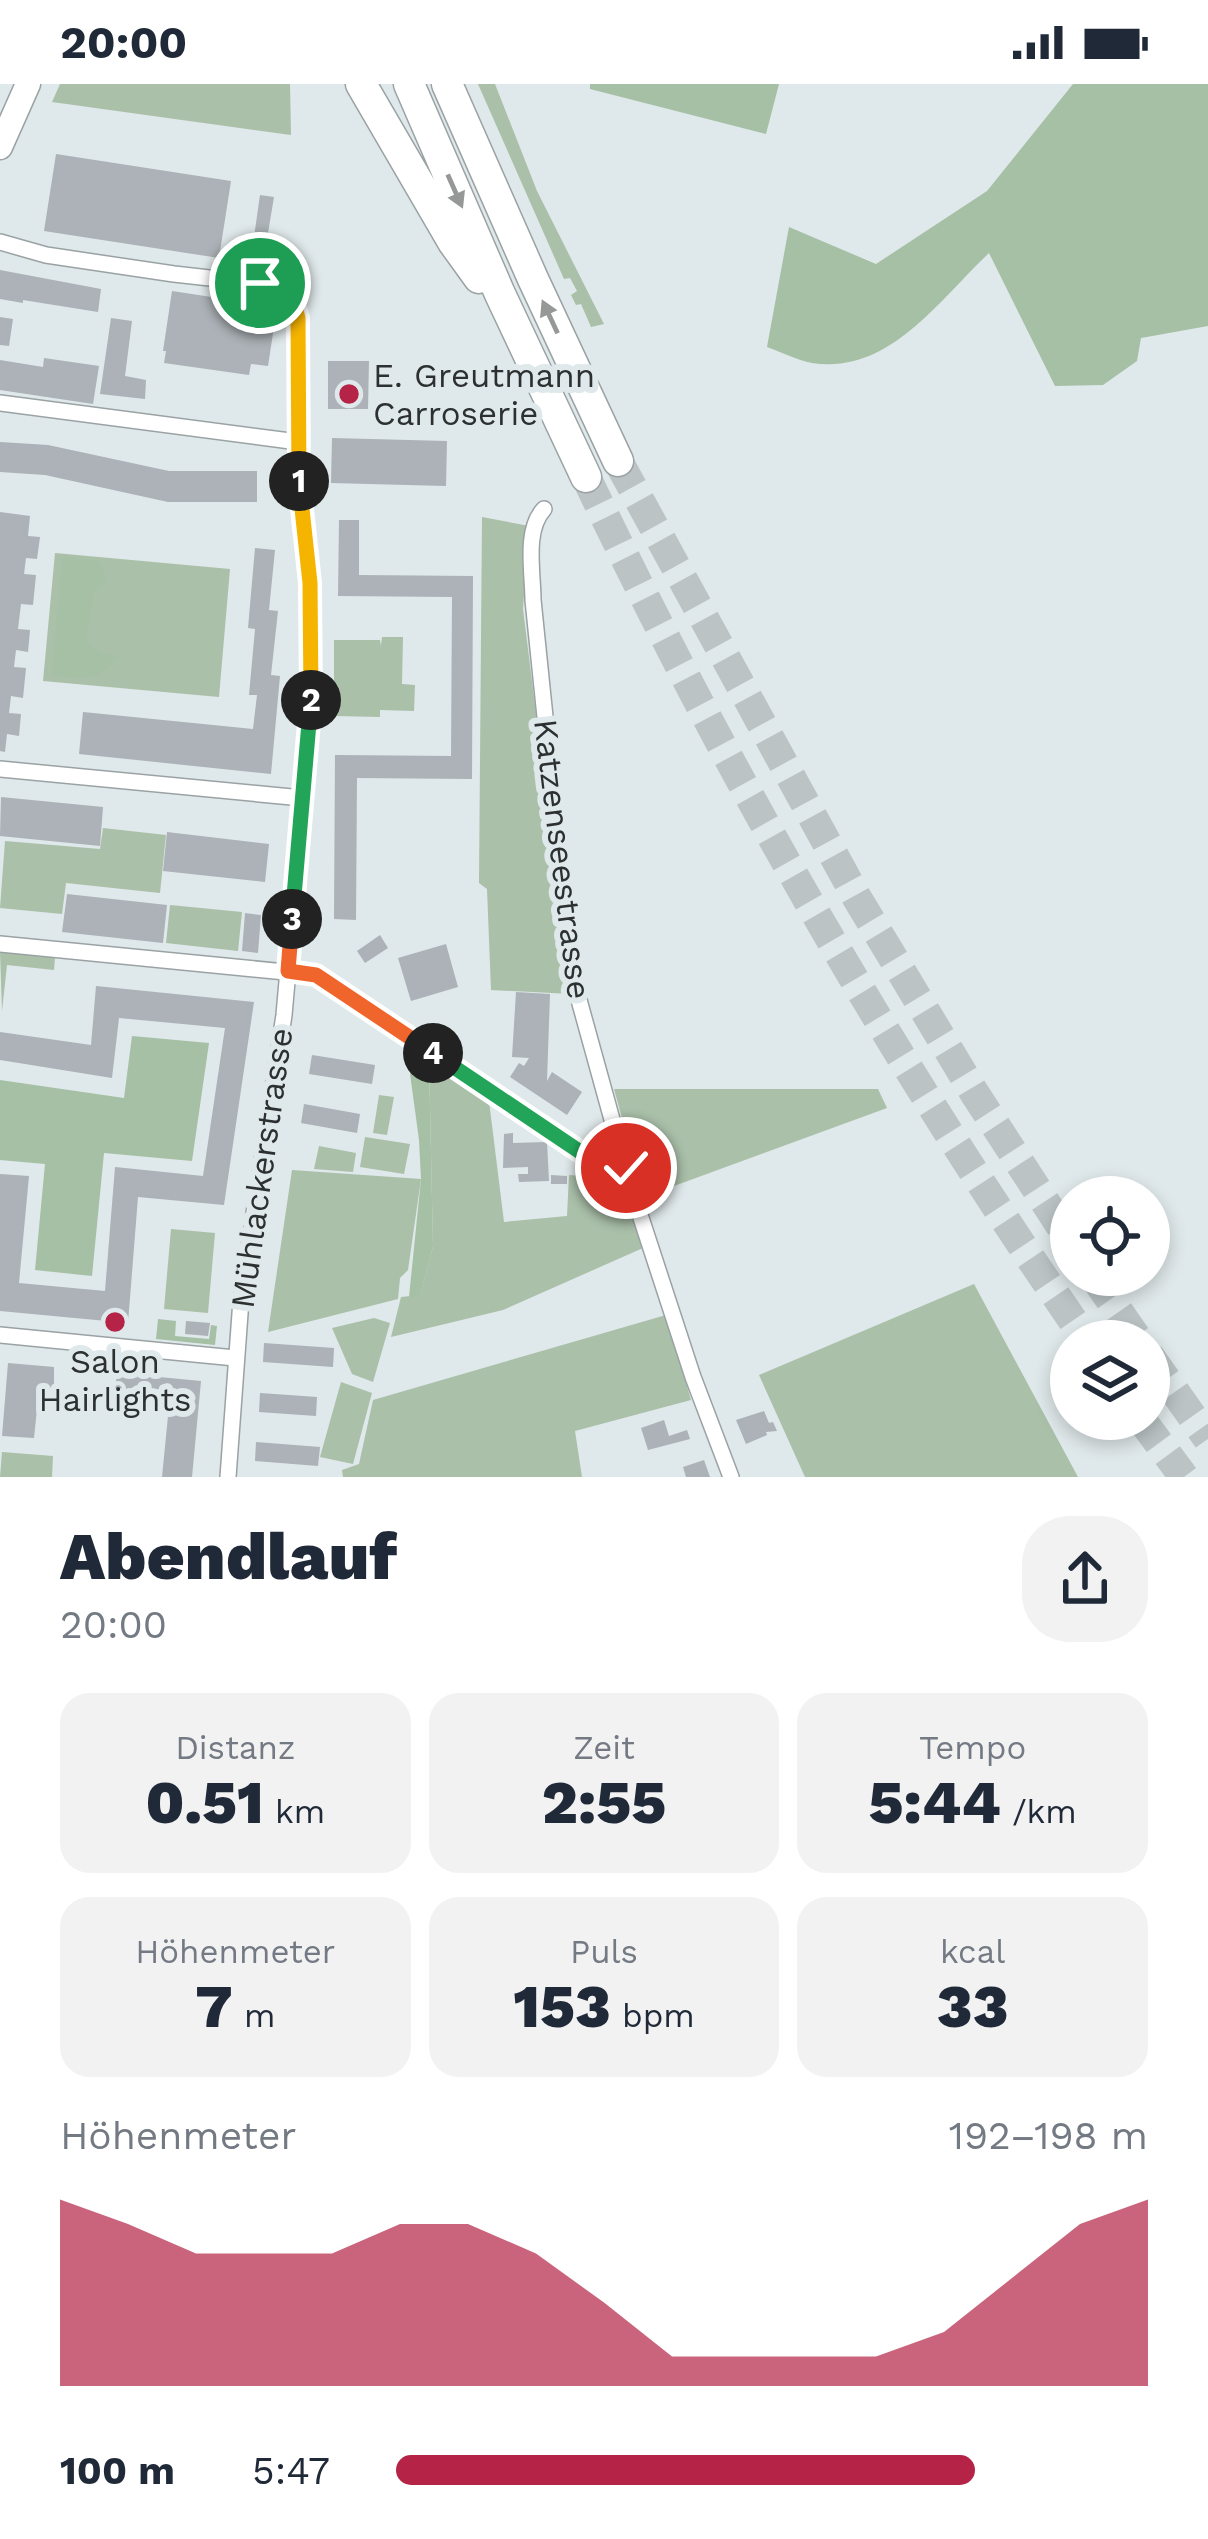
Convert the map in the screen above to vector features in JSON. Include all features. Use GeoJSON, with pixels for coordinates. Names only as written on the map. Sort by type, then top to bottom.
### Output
{"type":"FeatureCollection","features":[{"type":"Feature","properties":{"kind":"highway"},"geometry":{"type":"LineString","coordinates":[[362,84],[453,242],[518,331]]}},
{"type":"Feature","properties":{"kind":"highway"},"geometry":{"type":"LineString","coordinates":[[409,84],[586,477]]}},
{"type":"Feature","properties":{"kind":"highway"},"geometry":{"type":"LineString","coordinates":[[447,84],[618,461]]}},
{"type":"Feature","properties":{"kind":"main road"},"geometry":{"type":"LineString","coordinates":[[0,147],[28,84]]}},
{"type":"Feature","properties":{"kind":"street","name":"Mühlackerstrasse"},"geometry":{"type":"LineString","coordinates":[[0,242],[46,254],[272,285],[286,292],[295,306],[298,442],[310,583],[310,713],[288,971],[241,1300],[229,1477]]}},
{"type":"Feature","properties":{"kind":"street"},"geometry":{"type":"LineString","coordinates":[[0,403],[298,442]]}},
{"type":"Feature","properties":{"kind":"street","name":"Katzenseestrasse"},"geometry":{"type":"LineString","coordinates":[[544,509],[535,518],[533,600],[579,1000],[629,1181],[731,1477]]}},
{"type":"Feature","properties":{"kind":"street"},"geometry":{"type":"LineString","coordinates":[[0,769],[302,798]]}},
{"type":"Feature","properties":{"kind":"street"},"geometry":{"type":"LineString","coordinates":[[0,944],[316,975],[629,1181]]}},
{"type":"Feature","properties":{"kind":"street"},"geometry":{"type":"LineString","coordinates":[[0,1336],[235,1358]]}},
{"type":"Feature","properties":{"kind":"green space"},"geometry":{"type":"Polygon","coordinates":[[[60,84],[290,84],[291,135],[52,102],[60,84]]]}},
{"type":"Feature","properties":{"kind":"green space"},"geometry":{"type":"Polygon","coordinates":[[[478,84],[495,84],[537,191],[604,324],[591,327],[581,304],[576,305],[571,295],[577,291],[570,278],[564,279],[478,84]]]}},
{"type":"Feature","properties":{"kind":"green space"},"geometry":{"type":"Polygon","coordinates":[[[590,84],[779,84],[766,134],[590,89],[590,84]]]}},
{"type":"Feature","properties":{"kind":"green space"},"geometry":{"type":"Polygon","coordinates":[[[1073,84],[1208,84],[1208,326],[1141,338],[1137,361],[1103,385],[1055,386],[989,253],[911,330],[865,357],[840,364],[812,363],[767,347],[789,227],[876,264],[987,191],[1073,84]]]}},
{"type":"Feature","properties":{"kind":"green space"},"geometry":{"type":"Polygon","coordinates":[[[482,517],[529,526],[523,609],[571,994],[491,990],[487,889],[479,883],[482,517]]]}},
{"type":"Feature","properties":{"kind":"green space"},"geometry":{"type":"Polygon","coordinates":[[[55,553],[230,569],[219,697],[43,681],[55,553]]]}},
{"type":"Feature","properties":{"kind":"green space"},"geometry":{"type":"Polygon","coordinates":[[[62,557],[99,561],[107,580],[94,592],[86,642],[118,658],[88,677],[52,675],[62,557]]]}},
{"type":"Feature","properties":{"kind":"green space"},"geometry":{"type":"Polygon","coordinates":[[[382,637],[403,637],[402,684],[415,685],[414,711],[380,710],[380,717],[334,716],[334,640],[380,640],[381,646],[382,637]]]}},
{"type":"Feature","properties":{"kind":"green space"},"geometry":{"type":"Polygon","coordinates":[[[103,828],[166,835],[160,893],[66,883],[62,914],[0,908],[5,841],[100,849],[103,828]]]}},
{"type":"Feature","properties":{"kind":"green space"},"geometry":{"type":"Polygon","coordinates":[[[170,905],[242,912],[238,951],[166,943],[170,905]]]}},
{"type":"Feature","properties":{"kind":"green space"},"geometry":{"type":"Polygon","coordinates":[[[0,951],[55,957],[54,970],[7,965],[2,1011],[0,951]]]}},
{"type":"Feature","properties":{"kind":"green space"},"geometry":{"type":"Polygon","coordinates":[[[132,1036],[209,1043],[192,1161],[104,1153],[92,1276],[35,1270],[45,1164],[0,1160],[0,1080],[124,1098],[132,1036]]]}},
{"type":"Feature","properties":{"kind":"green space"},"geometry":{"type":"Polygon","coordinates":[[[406,1044],[429,1060],[433,1246],[420,1296],[409,1297],[421,1179],[406,1044]]]}},
{"type":"Feature","properties":{"kind":"green space"},"geometry":{"type":"Polygon","coordinates":[[[429,1060],[489,1101],[504,1222],[567,1216],[569,1175],[595,1177],[624,1190],[643,1248],[503,1310],[391,1337],[401,1297],[420,1295],[433,1246],[429,1060]]]}},
{"type":"Feature","properties":{"kind":"green space"},"geometry":{"type":"Polygon","coordinates":[[[614,1089],[878,1089],[887,1108],[644,1197],[614,1089]]]}},
{"type":"Feature","properties":{"kind":"green space"},"geometry":{"type":"Polygon","coordinates":[[[379,1095],[394,1097],[387,1135],[373,1133],[379,1095]]]}},
{"type":"Feature","properties":{"kind":"green space"},"geometry":{"type":"Polygon","coordinates":[[[365,1137],[410,1144],[404,1174],[360,1167],[365,1137]]]}},
{"type":"Feature","properties":{"kind":"green space"},"geometry":{"type":"Polygon","coordinates":[[[319,1146],[356,1153],[353,1172],[314,1169],[319,1146]]]}},
{"type":"Feature","properties":{"kind":"green space"},"geometry":{"type":"Polygon","coordinates":[[[292,1170],[421,1179],[408,1270],[400,1278],[398,1299],[268,1332],[292,1170]]]}},
{"type":"Feature","properties":{"kind":"green space"},"geometry":{"type":"Polygon","coordinates":[[[171,1229],[215,1233],[208,1313],[164,1309],[171,1229]]]}},
{"type":"Feature","properties":{"kind":"green space"},"geometry":{"type":"Polygon","coordinates":[[[974,1284],[1050,1425],[1050,1440],[1058,1440],[1078,1477],[805,1477],[759,1375],[974,1284]]]}},
{"type":"Feature","properties":{"kind":"green space"},"geometry":{"type":"Polygon","coordinates":[[[666,1315],[691,1400],[575,1431],[582,1477],[343,1477],[342,1470],[359,1464],[373,1400],[666,1315]]]}},
{"type":"Feature","properties":{"kind":"green space"},"geometry":{"type":"Polygon","coordinates":[[[374,1318],[390,1323],[373,1382],[352,1374],[332,1328],[374,1318]]]}},
{"type":"Feature","properties":{"kind":"green space"},"geometry":{"type":"Polygon","coordinates":[[[158,1319],[176,1321],[175,1336],[209,1339],[211,1325],[217,1326],[215,1345],[156,1339],[158,1319]]]}},
{"type":"Feature","properties":{"kind":"green space"},"geometry":{"type":"Polygon","coordinates":[[[341,1382],[372,1393],[353,1464],[320,1457],[341,1382]]]}},
{"type":"Feature","properties":{"kind":"green space"},"geometry":{"type":"Polygon","coordinates":[[[2,1452],[53,1456],[52,1477],[0,1477],[2,1452]]]}},
{"type":"Feature","properties":{"kind":"building"},"geometry":{"type":"Polygon","coordinates":[[[56,154],[231,181],[219,258],[44,231],[56,154]]]}},
{"type":"Feature","properties":{"kind":"building"},"geometry":{"type":"Polygon","coordinates":[[[260,195],[274,197],[267,239],[254,237],[260,195]]]}},
{"type":"Feature","properties":{"kind":"building"},"geometry":{"type":"Polygon","coordinates":[[[0,270],[101,289],[98,312],[0,299],[0,270]]]}},
{"type":"Feature","properties":{"kind":"building"},"geometry":{"type":"Polygon","coordinates":[[[172,291],[277,307],[268,366],[251,364],[249,375],[164,363],[172,291]]]}},
{"type":"Feature","properties":{"kind":"building"},"geometry":{"type":"Polygon","coordinates":[[[0,317],[13,319],[9,346],[0,345],[0,317]]]}},
{"type":"Feature","properties":{"kind":"building"},"geometry":{"type":"Polygon","coordinates":[[[111,318],[132,321],[125,376],[146,380],[145,399],[100,394],[111,318]]]}},
{"type":"Feature","properties":{"kind":"building"},"geometry":{"type":"Polygon","coordinates":[[[44,358],[99,366],[93,404],[0,390],[0,360],[43,367],[44,358]]]}},
{"type":"Feature","properties":{"kind":"building"},"geometry":{"type":"Polygon","coordinates":[[[328,361],[369,361],[368,409],[328,409],[328,361]]]}},
{"type":"Feature","properties":{"kind":"building"},"geometry":{"type":"Polygon","coordinates":[[[332,438],[447,441],[446,486],[331,483],[332,438]]]}},
{"type":"Feature","properties":{"kind":"building"},"geometry":{"type":"Polygon","coordinates":[[[0,442],[48,445],[169,471],[257,471],[257,502],[168,502],[45,475],[0,472],[0,442]]]}},
{"type":"Feature","properties":{"kind":"building"},"geometry":{"type":"Polygon","coordinates":[[[0,512],[30,516],[28,536],[40,537],[37,559],[26,558],[24,574],[36,575],[33,605],[21,604],[18,629],[30,630],[28,652],[16,650],[14,667],[26,668],[23,698],[11,696],[9,713],[21,714],[19,736],[7,734],[5,752],[0,751],[0,512]]]}},
{"type":"Feature","properties":{"kind":"building"},"geometry":{"type":"Polygon","coordinates":[[[339,520],[359,520],[359,575],[473,576],[472,779],[357,778],[356,920],[334,919],[335,755],[451,756],[452,597],[338,596],[339,520]]]}},
{"type":"Feature","properties":{"kind":"building"},"geometry":{"type":"Polygon","coordinates":[[[255,548],[275,550],[269,610],[278,611],[271,675],[280,676],[271,774],[79,754],[83,712],[253,729],[257,695],[249,695],[255,629],[248,628],[255,548]]]}},
{"type":"Feature","properties":{"kind":"building"},"geometry":{"type":"Polygon","coordinates":[[[1,797],[103,807],[100,846],[0,836],[1,797]]]}},
{"type":"Feature","properties":{"kind":"building"},"geometry":{"type":"Polygon","coordinates":[[[167,832],[269,844],[265,882],[163,871],[167,832]]]}},
{"type":"Feature","properties":{"kind":"building"},"geometry":{"type":"Polygon","coordinates":[[[67,894],[167,905],[163,943],[62,932],[67,894]]]}},
{"type":"Feature","properties":{"kind":"building"},"geometry":{"type":"Polygon","coordinates":[[[245,913],[261,915],[258,953],[242,951],[245,913]]]}},
{"type":"Feature","properties":{"kind":"building"},"geometry":{"type":"Polygon","coordinates":[[[380,935],[388,948],[365,963],[357,951],[380,935]]]}},
{"type":"Feature","properties":{"kind":"building"},"geometry":{"type":"Polygon","coordinates":[[[446,944],[458,987],[411,1001],[398,958],[446,944]]]}},
{"type":"Feature","properties":{"kind":"building"},"geometry":{"type":"Polygon","coordinates":[[[96,986],[254,1002],[224,1205],[138,1197],[128,1323],[0,1311],[0,1174],[29,1176],[19,1283],[105,1291],[115,1167],[203,1176],[225,1028],[119,1018],[112,1078],[0,1060],[0,1032],[91,1045],[96,986]]]}},
{"type":"Feature","properties":{"kind":"building"},"geometry":{"type":"Polygon","coordinates":[[[516,992],[550,994],[547,1081],[552,1072],[582,1092],[567,1115],[510,1077],[529,1058],[512,1057],[516,992]]]}},
{"type":"Feature","properties":{"kind":"building"},"geometry":{"type":"Polygon","coordinates":[[[312,1055],[375,1065],[372,1084],[309,1074],[312,1055]]]}},
{"type":"Feature","properties":{"kind":"building"},"geometry":{"type":"Polygon","coordinates":[[[304,1104],[360,1114],[357,1133],[301,1123],[304,1104]]]}},
{"type":"Feature","properties":{"kind":"building"},"geometry":{"type":"Polygon","coordinates":[[[513,1133],[513,1143],[547,1142],[549,1181],[519,1182],[518,1174],[528,1174],[528,1167],[503,1168],[504,1134],[513,1133]]]}},
{"type":"Feature","properties":{"kind":"building"},"geometry":{"type":"Polygon","coordinates":[[[551,1175],[567,1176],[567,1184],[551,1184],[551,1175]]]}},
{"type":"Feature","properties":{"kind":"building"},"geometry":{"type":"Polygon","coordinates":[[[186,1321],[210,1323],[208,1336],[185,1334],[186,1321]]]}},
{"type":"Feature","properties":{"kind":"building"},"geometry":{"type":"Polygon","coordinates":[[[264,1343],[334,1348],[333,1367],[263,1362],[264,1343]]]}},
{"type":"Feature","properties":{"kind":"building"},"geometry":{"type":"Polygon","coordinates":[[[8,1363],[54,1367],[54,1400],[38,1399],[34,1438],[2,1436],[8,1363]]]}},
{"type":"Feature","properties":{"kind":"building"},"geometry":{"type":"Polygon","coordinates":[[[117,1373],[201,1381],[192,1477],[162,1477],[169,1406],[114,1400],[117,1373]]]}},
{"type":"Feature","properties":{"kind":"building"},"geometry":{"type":"Polygon","coordinates":[[[260,1393],[317,1397],[316,1416],[259,1412],[260,1393]]]}},
{"type":"Feature","properties":{"kind":"building"},"geometry":{"type":"Polygon","coordinates":[[[764,1411],[777,1431],[746,1444],[736,1420],[764,1411]]]}},
{"type":"Feature","properties":{"kind":"building"},"geometry":{"type":"Polygon","coordinates":[[[664,1420],[669,1436],[687,1430],[690,1439],[648,1450],[641,1428],[664,1420]]]}},
{"type":"Feature","properties":{"kind":"building"},"geometry":{"type":"Polygon","coordinates":[[[256,1442],[320,1447],[318,1466],[255,1461],[256,1442]]]}},
{"type":"Feature","properties":{"kind":"building"},"geometry":{"type":"Polygon","coordinates":[[[704,1460],[710,1477],[686,1477],[683,1467],[704,1460]]]}},
{"type":"Feature","properties":{"kind":"tunnel"},"geometry":{"type":"LineString","coordinates":[[618,461],[857,898],[1050,1210]]}},
{"type":"Feature","properties":{"kind":"tunnel"},"geometry":{"type":"LineString","coordinates":[[586,477],[698,700],[819,919],[949,1133],[1073,1320]]}},
{"type":"Feature","properties":{"kind":"tunnel"},"geometry":{"type":"LineString","coordinates":[[1108,1296],[1124,1320]]}},
{"type":"Feature","properties":{"kind":"tunnel"},"geometry":{"type":"LineString","coordinates":[[1170,1385],[1208,1439]]}},
{"type":"Feature","properties":{"kind":"tunnel"},"geometry":{"type":"LineString","coordinates":[[1157,1440],[1184,1477]]}},
{"type":"Feature","properties":{"kind":"place","name":"E. Greutmann Carroserie"},"geometry":{"type":"Point","coordinates":[349,394]}},
{"type":"Feature","properties":{"kind":"place","name":"Salon Hairlights"},"geometry":{"type":"Point","coordinates":[115,1322]}},
{"type":"Feature","properties":{"kind":"route"},"geometry":{"type":"LineString","coordinates":[[260,283],[286,292],[298,318],[298,473],[310,583],[310,713],[288,971],[316,975],[629,1181],[626,1168]]}}]}
